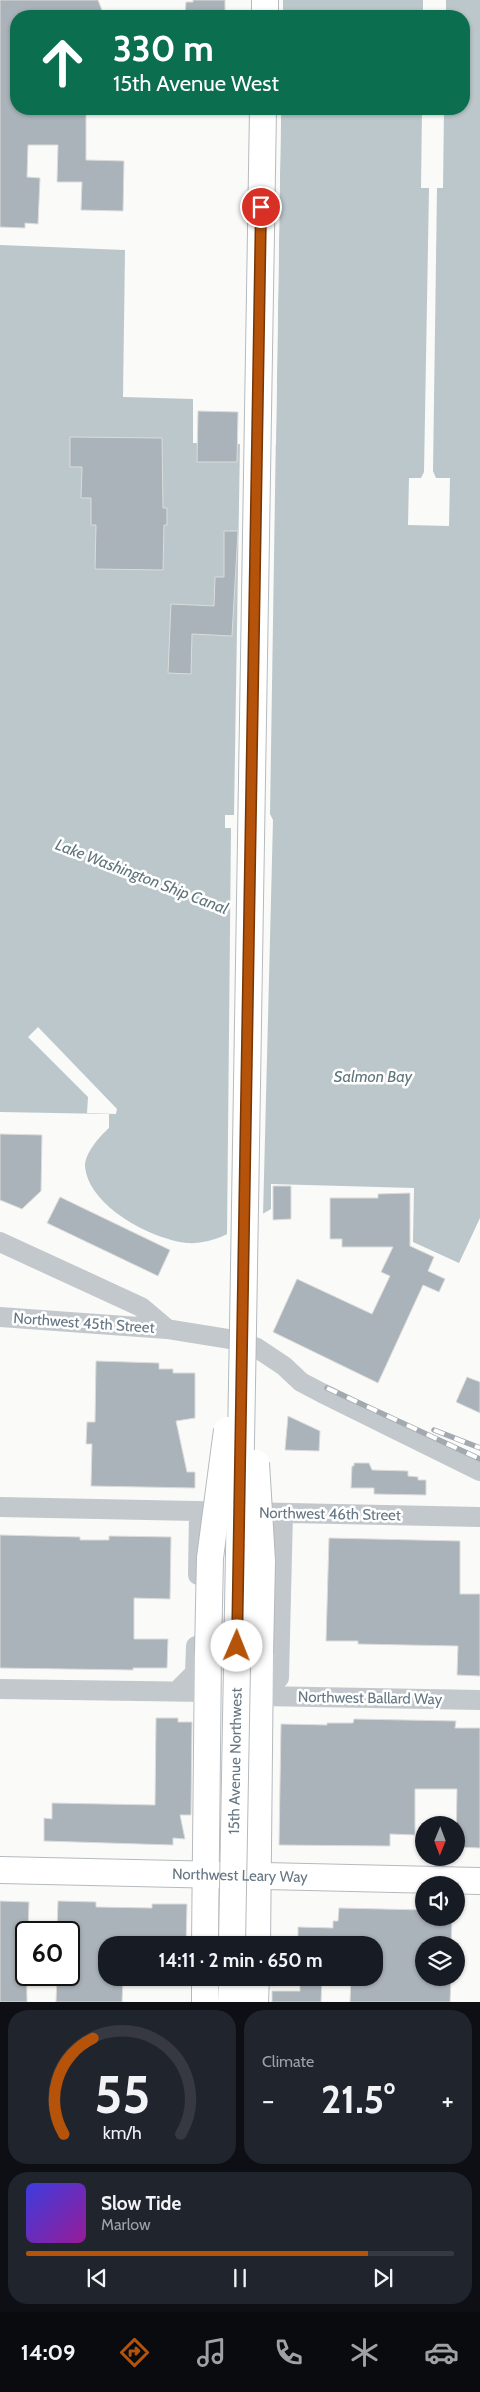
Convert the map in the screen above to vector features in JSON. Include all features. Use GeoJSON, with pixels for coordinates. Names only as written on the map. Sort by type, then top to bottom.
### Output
{"type":"FeatureCollection","features":[{"type":"Feature","properties":{"kind":"main road","name":"15th Avenue Northwest"},"geometry":{"type":"LineString","coordinates":[[232,1936],[263,115]]}},
{"type":"Feature","properties":{"kind":"main road","name":"15th Avenue Northwest"},"geometry":{"type":"LineString","coordinates":[[205,1936],[210,1558],[232,1390],[243,1328]]}},
{"type":"Feature","properties":{"kind":"main road"},"geometry":{"type":"LineString","coordinates":[[243,1328],[251,1390],[262,1560],[260,1696]]}},
{"type":"Feature","properties":{"kind":"main road","name":"15th Avenue Northwest"},"geometry":{"type":"LineString","coordinates":[[257,1936],[260,1696]]}},
{"type":"Feature","properties":{"kind":"main road","name":"Northwest Leary Way"},"geometry":{"type":"LineString","coordinates":[[0,1870],[480,1881]]}},
{"type":"Feature","properties":{"kind":"main road"},"geometry":{"type":"LineString","coordinates":[[205,1986],[205,2002]]}},
{"type":"Feature","properties":{"kind":"street"},"geometry":{"type":"LineString","coordinates":[[0,1242],[141,1307],[167,1329]]}},
{"type":"Feature","properties":{"kind":"street","name":"Northwest 45th Street"},"geometry":{"type":"LineString","coordinates":[[0,1317],[167,1329],[235,1340],[257,1348],[284,1366],[301,1382],[480,1471]]}},
{"type":"Feature","properties":{"kind":"street","name":"Northwest 46th Street"},"geometry":{"type":"LineString","coordinates":[[0,1507],[480,1517]]}},
{"type":"Feature","properties":{"kind":"street"},"geometry":{"type":"LineString","coordinates":[[177,1691],[196,1673],[199,1512]]}},
{"type":"Feature","properties":{"kind":"street"},"geometry":{"type":"LineString","coordinates":[[283,1514],[279,1678],[289,1688],[313,1697]]}},
{"type":"Feature","properties":{"kind":"street","name":"15th Avenue Northwest"},"geometry":{"type":"LineString","coordinates":[[260,1696],[279,1678]]}},
{"type":"Feature","properties":{"kind":"street"},"geometry":{"type":"LineString","coordinates":[[0,1689],[207,1692]]}},
{"type":"Feature","properties":{"kind":"street","name":"Northwest Ballard Way"},"geometry":{"type":"LineString","coordinates":[[260,1696],[480,1700]]}},
{"type":"Feature","properties":{"kind":"water","name":"Lake Washington Ship Canal"},"geometry":{"type":"Polygon","coordinates":[[[283,0],[480,0],[480,1218],[459,1263],[413,1242],[414,1188],[271,1184],[271,1209],[220,1237],[210,1241],[187,1243],[156,1235],[124,1218],[109,1207],[97,1194],[89,1181],[85,1166],[87,1156],[101,1135],[109,1128],[109,1114],[0,1112],[0,245],[125,250],[123,397],[193,399],[193,443],[276,445],[281,115],[470,115],[470,10],[283,10],[283,0]]]}},
{"type":"Feature","properties":{"kind":"pier"},"geometry":{"type":"Polygon","coordinates":[[[423,0],[446,0],[446,10],[423,10],[423,0]]]}},
{"type":"Feature","properties":{"kind":"pier"},"geometry":{"type":"Polygon","coordinates":[[[279,115],[281,115],[270,814],[273,820],[263,1216],[227,1237],[231,828],[225,828],[225,815],[234,815],[240,442],[273,443],[279,115]]]}},
{"type":"Feature","properties":{"kind":"pier"},"geometry":{"type":"Polygon","coordinates":[[[422,115],[444,115],[443,188],[437,188],[433,471],[436,478],[450,478],[449,526],[408,525],[409,478],[421,478],[424,472],[429,188],[421,188],[422,115]]]}},
{"type":"Feature","properties":{"kind":"pier"},"geometry":{"type":"Polygon","coordinates":[[[38,1027],[117,1109],[116,1114],[87,1113],[88,1097],[28,1037],[38,1027]]]}},
{"type":"Feature","properties":{"kind":"building"},"geometry":{"type":"Polygon","coordinates":[[[0,0],[98,0],[102,10],[10,10],[10,115],[86,115],[86,160],[124,161],[123,211],[81,210],[82,182],[57,182],[58,145],[28,145],[27,177],[40,178],[38,224],[25,223],[25,228],[0,227],[0,0]]]}},
{"type":"Feature","properties":{"kind":"building"},"geometry":{"type":"Polygon","coordinates":[[[193,0],[225,0],[225,10],[185,10],[186,2],[193,2],[193,0]]]}},
{"type":"Feature","properties":{"kind":"building"},"geometry":{"type":"Polygon","coordinates":[[[198,411],[238,412],[237,462],[197,462],[198,411]]]}},
{"type":"Feature","properties":{"kind":"building"},"geometry":{"type":"Polygon","coordinates":[[[70,437],[162,438],[163,508],[167,508],[167,525],[164,525],[163,570],[95,569],[96,525],[91,525],[91,498],[81,498],[82,467],[70,467],[70,437]]]}},
{"type":"Feature","properties":{"kind":"building"},"geometry":{"type":"Polygon","coordinates":[[[224,531],[238,531],[232,636],[192,634],[191,674],[168,673],[171,604],[214,606],[215,577],[224,577],[224,531]]]}},
{"type":"Feature","properties":{"kind":"building"},"geometry":{"type":"Polygon","coordinates":[[[0,1134],[42,1135],[41,1191],[22,1209],[0,1200],[0,1134]]]}},
{"type":"Feature","properties":{"kind":"building"},"geometry":{"type":"Polygon","coordinates":[[[273,1186],[291,1186],[291,1219],[273,1220],[273,1186]]]}},
{"type":"Feature","properties":{"kind":"building"},"geometry":{"type":"Polygon","coordinates":[[[410,1193],[410,1246],[434,1257],[428,1271],[445,1279],[439,1292],[423,1285],[378,1383],[273,1332],[297,1279],[372,1314],[390,1276],[381,1272],[393,1247],[342,1247],[342,1239],[330,1239],[330,1198],[378,1198],[378,1194],[410,1193]]]}},
{"type":"Feature","properties":{"kind":"building"},"geometry":{"type":"Polygon","coordinates":[[[60,1197],[170,1250],[158,1276],[47,1223],[60,1197]]]}},
{"type":"Feature","properties":{"kind":"building"},"geometry":{"type":"Polygon","coordinates":[[[96,1361],[159,1363],[159,1369],[173,1369],[173,1373],[195,1373],[195,1418],[176,1421],[187,1472],[195,1472],[195,1488],[91,1486],[92,1444],[86,1444],[87,1422],[95,1422],[96,1361]]]}},
{"type":"Feature","properties":{"kind":"building"},"geometry":{"type":"Polygon","coordinates":[[[467,1377],[480,1382],[480,1413],[456,1402],[467,1377]]]}},
{"type":"Feature","properties":{"kind":"building"},"geometry":{"type":"Polygon","coordinates":[[[288,1416],[320,1431],[319,1451],[285,1450],[288,1416]]]}},
{"type":"Feature","properties":{"kind":"building"},"geometry":{"type":"Polygon","coordinates":[[[354,1463],[369,1463],[372,1470],[408,1471],[408,1476],[418,1477],[418,1480],[426,1480],[426,1495],[374,1494],[374,1488],[351,1488],[352,1466],[354,1466],[354,1463]]]}},
{"type":"Feature","properties":{"kind":"building"},"geometry":{"type":"Polygon","coordinates":[[[0,1535],[80,1537],[80,1540],[109,1540],[109,1536],[171,1537],[170,1599],[134,1598],[134,1639],[168,1639],[167,1668],[133,1668],[133,1670],[0,1668],[0,1535]]]}},
{"type":"Feature","properties":{"kind":"building"},"geometry":{"type":"Polygon","coordinates":[[[329,1538],[460,1541],[460,1594],[480,1594],[480,1676],[457,1675],[458,1646],[358,1644],[358,1641],[326,1641],[329,1538]]]}},
{"type":"Feature","properties":{"kind":"building"},"geometry":{"type":"Polygon","coordinates":[[[156,1718],[178,1718],[178,1722],[192,1722],[191,1815],[180,1815],[185,1839],[173,1838],[173,1845],[44,1841],[44,1818],[52,1819],[52,1803],[155,1805],[156,1718]]]}},
{"type":"Feature","properties":{"kind":"building"},"geometry":{"type":"Polygon","coordinates":[[[354,1719],[456,1721],[455,1728],[480,1728],[480,1848],[465,1847],[465,1816],[457,1816],[457,1789],[415,1789],[415,1835],[390,1834],[390,1846],[279,1845],[281,1724],[327,1725],[327,1723],[353,1723],[354,1719]]]}},
{"type":"Feature","properties":{"kind":"building"},"geometry":{"type":"Polygon","coordinates":[[[0,1901],[29,1902],[28,1921],[15,1921],[15,1986],[27,1986],[27,2002],[0,2002],[0,1901]]]}},
{"type":"Feature","properties":{"kind":"building"},"geometry":{"type":"Polygon","coordinates":[[[58,1901],[96,1902],[96,1907],[152,1908],[152,1904],[187,1904],[186,1936],[98,1936],[98,1986],[123,1986],[122,2002],[56,2002],[57,1986],[80,1986],[80,1921],[57,1921],[58,1901]]]}},
{"type":"Feature","properties":{"kind":"building"},"geometry":{"type":"Polygon","coordinates":[[[339,1908],[415,1910],[415,1926],[452,1926],[451,1936],[415,1936],[415,1986],[451,1986],[450,2002],[350,2002],[351,1986],[383,1986],[383,1936],[298,1936],[298,1927],[333,1928],[333,1921],[338,1921],[339,1908]]]}},
{"type":"Feature","properties":{"kind":"building"},"geometry":{"type":"Polygon","coordinates":[[[300,1986],[322,1986],[321,2002],[272,2002],[272,1991],[300,1991],[300,1986]]]}},
{"type":"Feature","properties":{"kind":"railway"},"geometry":{"type":"LineString","coordinates":[[327,1388],[480,1459]]}},
{"type":"Feature","properties":{"kind":"railway"},"geometry":{"type":"LineString","coordinates":[[434,1430],[480,1448]]}},
{"type":"Feature","properties":{"kind":"route"},"geometry":{"type":"LineString","coordinates":[[237,1646],[261,207]]}},
{"type":"Feature","properties":{"kind":"water label","name":"Salmon Bay"},"geometry":{"type":"Point","coordinates":[373,1076]}}]}
